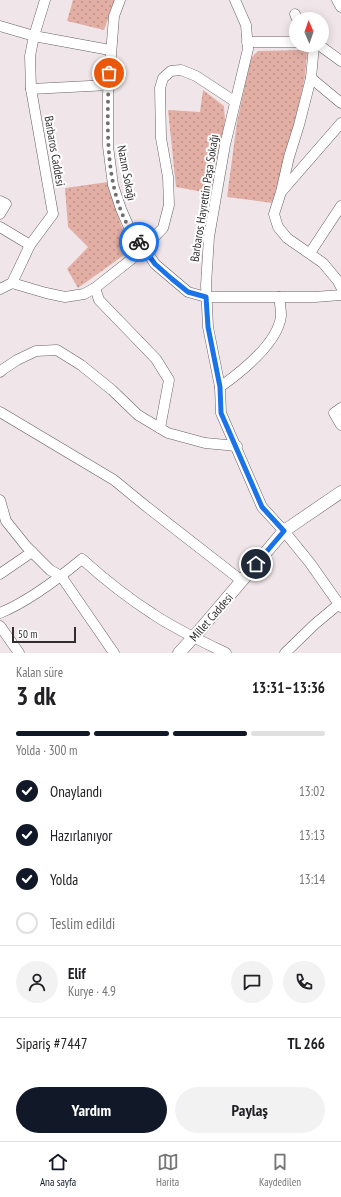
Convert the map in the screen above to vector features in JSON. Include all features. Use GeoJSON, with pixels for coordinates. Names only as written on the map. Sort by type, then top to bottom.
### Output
{"type":"FeatureCollection","features":[{"type":"Feature","properties":{"kind":"street","name":"Barbaros Caddesi"},"geometry":{"type":"LineString","coordinates":[[12,283],[30,245],[53,214],[31,89],[30,56],[44,0]]}},
{"type":"Feature","properties":{"kind":"street","name":"Nazım Sokağı"},"geometry":{"type":"LineString","coordinates":[[120,0],[114,16],[110,50],[108,146],[114,185],[121,209],[131,232],[144,247],[155,264],[188,292],[206,297],[315,297],[341,295]]}},
{"type":"Feature","properties":{"kind":"street","name":"Barbaros Hayrettin Paşa Sokağı"},"geometry":{"type":"LineString","coordinates":[[235,0],[246,25],[248,49],[234,101],[209,237],[206,297],[208,327],[220,387],[221,413],[262,507],[310,563],[340,605]]}},
{"type":"Feature","properties":{"kind":"street"},"geometry":{"type":"LineString","coordinates":[[338,0],[341,7]]}},
{"type":"Feature","properties":{"kind":"street"},"geometry":{"type":"LineString","coordinates":[[0,26],[34,36],[110,50]]}},
{"type":"Feature","properties":{"kind":"street"},"geometry":{"type":"LineString","coordinates":[[247,42],[289,42]]}},
{"type":"Feature","properties":{"kind":"street"},"geometry":{"type":"LineString","coordinates":[[313,52],[311,78],[274,214],[278,227],[287,238],[310,253],[328,268],[341,287]]}},
{"type":"Feature","properties":{"kind":"street"},"geometry":{"type":"LineString","coordinates":[[329,52],[341,61]]}},
{"type":"Feature","properties":{"kind":"street"},"geometry":{"type":"LineString","coordinates":[[0,289],[12,283],[65,297],[84,294],[95,288],[132,258],[163,228],[169,206],[168,177],[161,138],[160,88],[163,78],[171,70],[181,70],[196,76],[234,101]]}},
{"type":"Feature","properties":{"kind":"street"},"geometry":{"type":"LineString","coordinates":[[311,78],[341,103]]}},
{"type":"Feature","properties":{"kind":"street"},"geometry":{"type":"LineString","coordinates":[[31,89],[109,85]]}},
{"type":"Feature","properties":{"kind":"street"},"geometry":{"type":"LineString","coordinates":[[281,192],[341,123]]}},
{"type":"Feature","properties":{"kind":"street"},"geometry":{"type":"LineString","coordinates":[[0,201],[6,204],[0,214]]}},
{"type":"Feature","properties":{"kind":"street"},"geometry":{"type":"LineString","coordinates":[[310,253],[341,206]]}},
{"type":"Feature","properties":{"kind":"street"},"geometry":{"type":"LineString","coordinates":[[0,227],[30,245]]}},
{"type":"Feature","properties":{"kind":"street"},"geometry":{"type":"LineString","coordinates":[[95,288],[99,300],[156,358],[168,380],[160,428]]}},
{"type":"Feature","properties":{"kind":"street"},"geometry":{"type":"LineString","coordinates":[[220,387],[245,369],[273,338],[281,316],[279,297]]}},
{"type":"Feature","properties":{"kind":"street"},"geometry":{"type":"LineString","coordinates":[[0,372],[17,360],[36,351],[57,350],[81,365],[100,380],[138,415],[168,433],[205,443],[236,446]]}},
{"type":"Feature","properties":{"kind":"street"},"geometry":{"type":"LineString","coordinates":[[341,408],[334,413],[341,424]]}},
{"type":"Feature","properties":{"kind":"street"},"geometry":{"type":"LineString","coordinates":[[0,412],[114,480],[146,507],[242,581]]}},
{"type":"Feature","properties":{"kind":"street","name":"Millet Caddesi"},"geometry":{"type":"LineString","coordinates":[[186,647],[284,531],[341,492]]}},
{"type":"Feature","properties":{"kind":"street"},"geometry":{"type":"LineString","coordinates":[[0,500],[3,522],[50,570],[61,576],[114,653]]}},
{"type":"Feature","properties":{"kind":"street"},"geometry":{"type":"LineString","coordinates":[[0,574],[32,552]]}},
{"type":"Feature","properties":{"kind":"street"},"geometry":{"type":"LineString","coordinates":[[0,613],[10,609],[61,576],[82,560],[106,581],[153,615],[186,647],[226,653]]}},
{"type":"Feature","properties":{"kind":"street"},"geometry":{"type":"LineString","coordinates":[[285,653],[315,624],[340,605]]}},
{"type":"Feature","properties":{"kind":"street"},"geometry":{"type":"LineString","coordinates":[[0,626],[18,653]]}},
{"type":"Feature","properties":{"kind":"shaded area"},"geometry":{"type":"Polygon","coordinates":[[[73,0],[115,0],[104,30],[67,21],[73,0]]]}},
{"type":"Feature","properties":{"kind":"shaded area"},"geometry":{"type":"Polygon","coordinates":[[[289,50],[289,52],[307,52],[305,76],[294,130],[272,203],[227,197],[237,122],[251,58],[258,51],[289,50]]]}},
{"type":"Feature","properties":{"kind":"shaded area"},"geometry":{"type":"Polygon","coordinates":[[[203,90],[224,106],[225,120],[214,194],[176,187],[168,110],[200,112],[203,90]]]}},
{"type":"Feature","properties":{"kind":"shaded area"},"geometry":{"type":"Polygon","coordinates":[[[108,182],[122,228],[138,245],[78,288],[67,269],[88,247],[68,227],[65,188],[108,182]]]}},
{"type":"Feature","properties":{"kind":"way so far"},"geometry":{"type":"LineString","coordinates":[[109,73],[108,146],[114,185],[121,209],[131,232],[139,242]]}},
{"type":"Feature","properties":{"kind":"route"},"geometry":{"type":"LineString","coordinates":[[139,242],[155,264],[172,279],[188,292],[206,297],[208,327],[220,387],[221,413],[262,507],[284,531],[256,564]]}}]}
